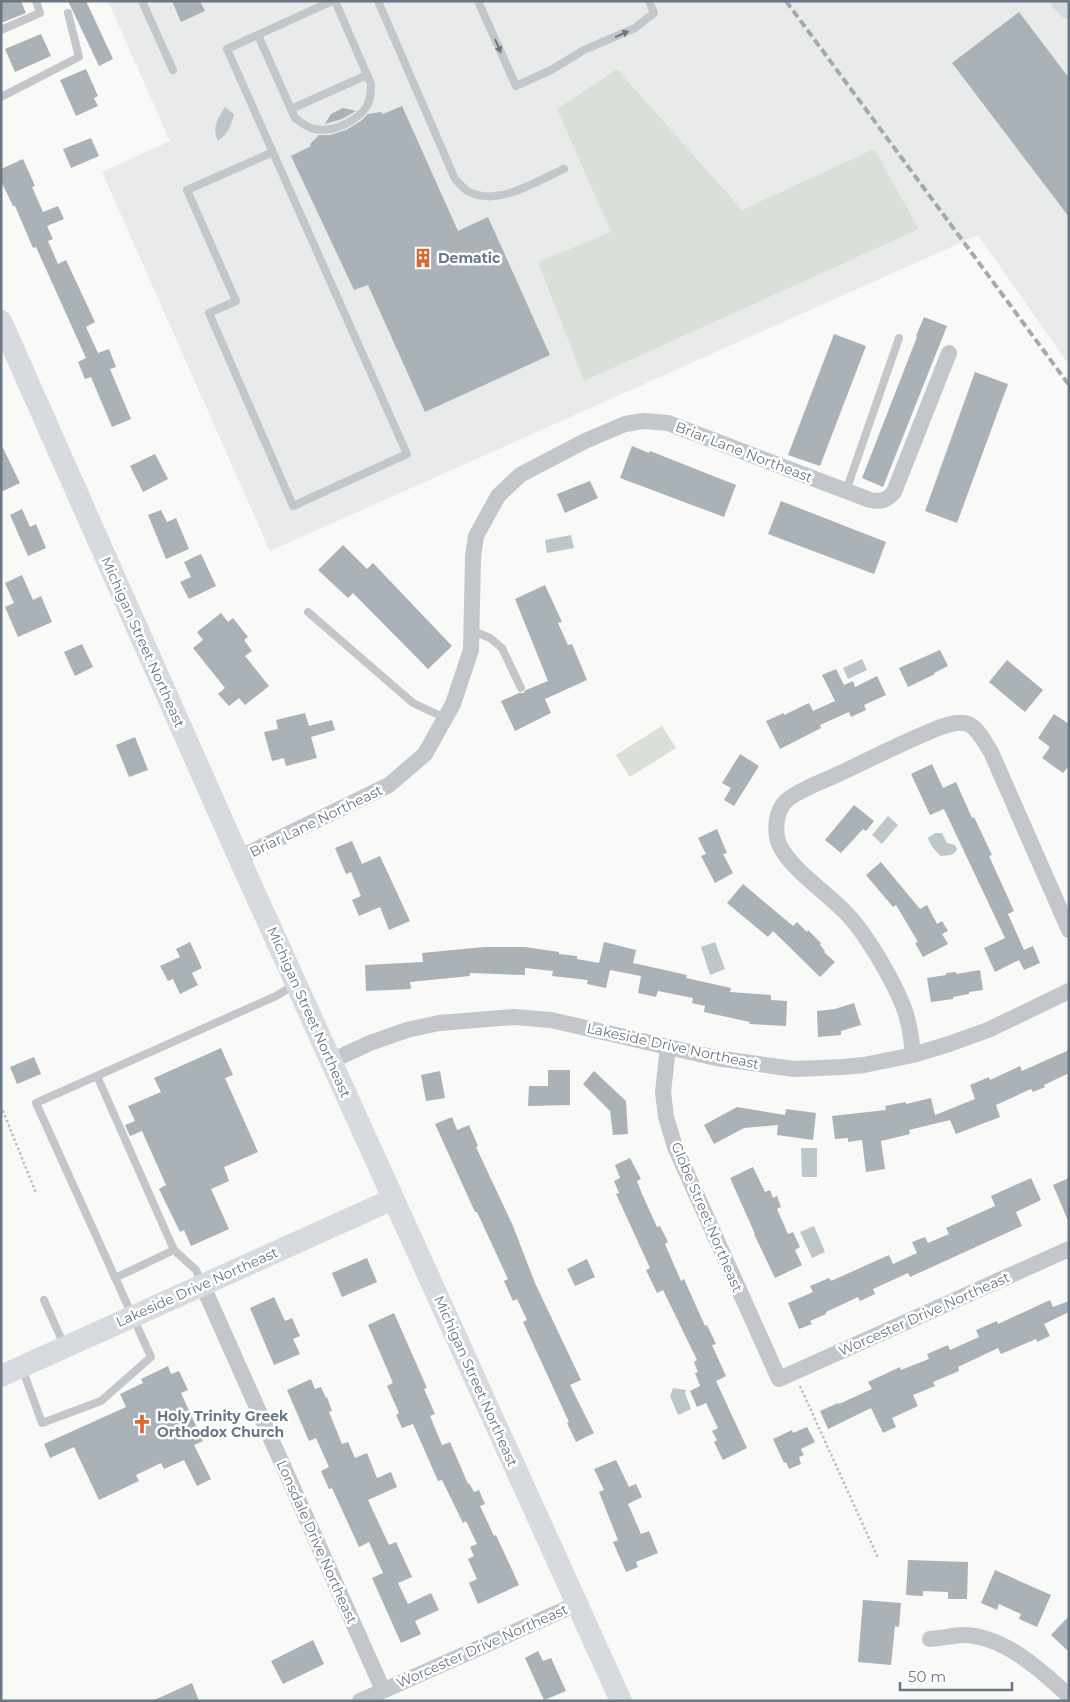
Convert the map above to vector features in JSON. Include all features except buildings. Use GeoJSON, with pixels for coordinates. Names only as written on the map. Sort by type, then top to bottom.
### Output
{"type":"FeatureCollection","features":[{"type":"Feature","properties":{"kind":"main road"},"geometry":{"type":"LineString","coordinates":[[1062,1],[1069,8]]}},
{"type":"Feature","properties":{"kind":"main road","name":"Michigan Street Northeast"},"geometry":{"type":"LineString","coordinates":[[1,321],[239,858],[621,1701]]}},
{"type":"Feature","properties":{"kind":"main road","name":"Lakeside Drive Northeast"},"geometry":{"type":"LineString","coordinates":[[11,1371],[393,1198]]}},
{"type":"Feature","properties":{"kind":"street","name":"Briar Lane Northeast"},"geometry":{"type":"LineString","coordinates":[[239,858],[388,785],[425,754],[453,704],[471,650],[472,557],[476,536],[498,496],[520,475],[585,441],[625,424],[644,421],[668,423],[870,500],[880,502],[894,492],[949,353]]}},
{"type":"Feature","properties":{"kind":"street"},"geometry":{"type":"LineString","coordinates":[[914,1055],[908,1020],[900,999],[888,974],[868,942],[848,914],[789,860],[780,848],[776,827],[779,811],[786,800],[932,731],[961,722],[969,724],[979,734],[991,752],[1069,930]]}},
{"type":"Feature","properties":{"kind":"street","name":"Lakeside Drive Northeast"},"geometry":{"type":"LineString","coordinates":[[331,1061],[370,1043],[408,1030],[440,1023],[514,1017],[551,1020],[716,1058],[794,1069],[843,1067],[864,1065],[914,1055],[988,1030],[1069,991]]}},
{"type":"Feature","properties":{"kind":"street","name":"Globe Street Northeast"},"geometry":{"type":"LineString","coordinates":[[668,1047],[663,1092],[666,1116],[675,1147],[779,1379]]}},
{"type":"Feature","properties":{"kind":"street","name":"Worcester Drive Northeast"},"geometry":{"type":"LineString","coordinates":[[779,1379],[1069,1249]]}},
{"type":"Feature","properties":{"kind":"street","name":"Lonsdale Drive Northeast"},"geometry":{"type":"LineString","coordinates":[[202,1284],[383,1690]]}},
{"type":"Feature","properties":{"kind":"street","name":"Worcester Drive Northeast"},"geometry":{"type":"LineString","coordinates":[[360,1701],[577,1604]]}},
{"type":"Feature","properties":{"kind":"street"},"geometry":{"type":"LineString","coordinates":[[930,1639],[963,1635],[995,1641],[1038,1667],[1069,1696]]}},
{"type":"Feature","properties":{"kind":"lane"},"geometry":{"type":"LineString","coordinates":[[1,30],[40,13],[36,1]]}},
{"type":"Feature","properties":{"kind":"lane"},"geometry":{"type":"LineString","coordinates":[[142,1],[173,70]]}},
{"type":"Feature","properties":{"kind":"lane"},"geometry":{"type":"LineString","coordinates":[[258,35],[295,118],[306,126],[317,130],[331,129],[357,116],[367,106],[371,96],[371,84],[333,1],[227,49],[273,152],[407,454],[293,506],[209,313],[236,301],[187,190],[273,152]]}},
{"type":"Feature","properties":{"kind":"lane"},"geometry":{"type":"LineString","coordinates":[[378,1],[455,179],[465,189],[478,196],[493,197],[507,194],[564,169]]}},
{"type":"Feature","properties":{"kind":"lane"},"geometry":{"type":"LineString","coordinates":[[478,1],[516,86],[551,70],[584,50],[635,28],[654,13],[649,1]]}},
{"type":"Feature","properties":{"kind":"lane"},"geometry":{"type":"LineString","coordinates":[[1,97],[79,57],[68,14]]}},
{"type":"Feature","properties":{"kind":"lane"},"geometry":{"type":"LineString","coordinates":[[292,109],[367,75]]}},
{"type":"Feature","properties":{"kind":"lane"},"geometry":{"type":"LineString","coordinates":[[846,491],[899,338]]}},
{"type":"Feature","properties":{"kind":"lane"},"geometry":{"type":"LineString","coordinates":[[308,612],[413,703],[445,718]]}},
{"type":"Feature","properties":{"kind":"lane"},"geometry":{"type":"LineString","coordinates":[[471,630],[490,638],[502,648],[521,688]]}},
{"type":"Feature","properties":{"kind":"lane"},"geometry":{"type":"LineString","coordinates":[[11,1371],[42,1423],[101,1401],[151,1357],[36,1103],[276,996],[296,984]]}},
{"type":"Feature","properties":{"kind":"lane"},"geometry":{"type":"LineString","coordinates":[[97,1076],[174,1250],[196,1270],[202,1284]]}},
{"type":"Feature","properties":{"kind":"lane"},"geometry":{"type":"LineString","coordinates":[[115,1278],[174,1250]]}},
{"type":"Feature","properties":{"kind":"lane"},"geometry":{"type":"LineString","coordinates":[[44,1300],[64,1346]]}},
{"type":"Feature","properties":{"kind":"path"},"geometry":{"type":"LineString","coordinates":[[1,1106],[36,1193]]}},
{"type":"Feature","properties":{"kind":"path"},"geometry":{"type":"LineString","coordinates":[[795,1373],[878,1558]]}},
{"type":"Feature","properties":{"kind":"shaded area"},"geometry":{"type":"Polygon","coordinates":[[[108,1],[1069,1],[1069,365],[978,235],[270,551],[102,172],[170,141],[108,1]]]}},
{"type":"Feature","properties":{"kind":"shaded area"},"geometry":{"type":"Polygon","coordinates":[[[617,69],[742,210],[874,149],[919,229],[584,381],[538,262],[611,232],[557,109],[617,69]]]}},
{"type":"Feature","properties":{"kind":"shaded area"},"geometry":{"type":"Polygon","coordinates":[[[225,107],[234,114],[229,129],[218,141],[215,128],[225,107]]]}},
{"type":"Feature","properties":{"kind":"shaded area"},"geometry":{"type":"Polygon","coordinates":[[[571,535],[574,548],[547,553],[545,540],[571,535]]]}},
{"type":"Feature","properties":{"kind":"shaded area"},"geometry":{"type":"Polygon","coordinates":[[[862,659],[867,670],[848,679],[843,668],[862,659]]]}},
{"type":"Feature","properties":{"kind":"shaded area"},"geometry":{"type":"Polygon","coordinates":[[[662,726],[676,748],[630,777],[616,755],[662,726]]]}},
{"type":"Feature","properties":{"kind":"shaded area"},"geometry":{"type":"Polygon","coordinates":[[[888,816],[898,825],[882,844],[872,835],[888,816]]]}},
{"type":"Feature","properties":{"kind":"shaded area"},"geometry":{"type":"Polygon","coordinates":[[[935,833],[942,833],[947,843],[955,845],[957,849],[955,853],[941,856],[937,853],[931,846],[928,838],[935,833]]]}},
{"type":"Feature","properties":{"kind":"shaded area"},"geometry":{"type":"Polygon","coordinates":[[[715,942],[725,969],[710,975],[701,947],[715,942]]]}},
{"type":"Feature","properties":{"kind":"shaded area"},"geometry":{"type":"Polygon","coordinates":[[[801,1148],[817,1148],[817,1177],[802,1177],[801,1148]]]}},
{"type":"Feature","properties":{"kind":"shaded area"},"geometry":{"type":"Polygon","coordinates":[[[814,1226],[825,1252],[812,1258],[800,1232],[814,1226]]]}},
{"type":"Feature","properties":{"kind":"shaded area"},"geometry":{"type":"Polygon","coordinates":[[[673,1388],[686,1390],[685,1393],[691,1409],[678,1415],[670,1396],[673,1388]]]}},
{"type":"Feature","properties":{"kind":"railway"},"geometry":{"type":"LineString","coordinates":[[786,1],[1069,385]]}},
{"type":"Feature","properties":{"kind":"place","name":"Dematic"},"geometry":{"type":"Point","coordinates":[423,258]}},
{"type":"Feature","properties":{"kind":"place","name":"Holy Trinity Greek Orthodox Church"},"geometry":{"type":"Point","coordinates":[142,1424]}}]}
